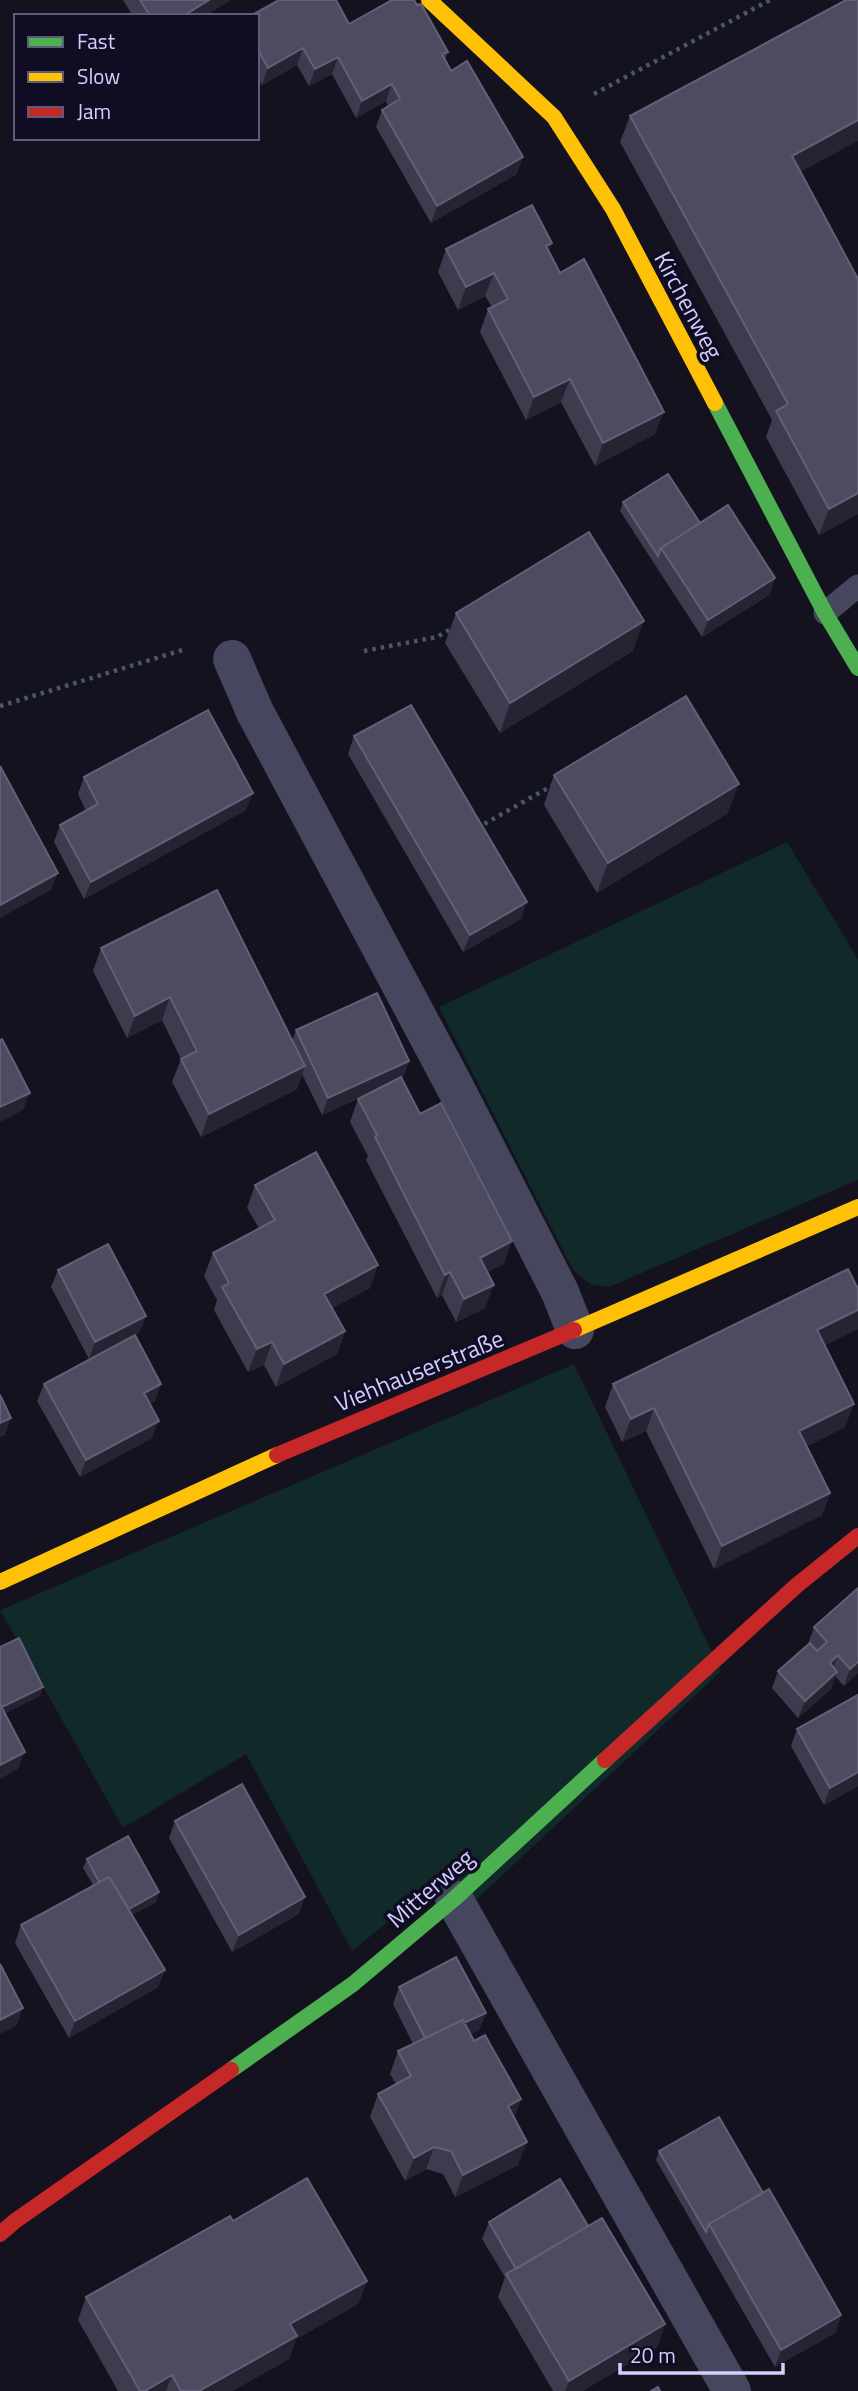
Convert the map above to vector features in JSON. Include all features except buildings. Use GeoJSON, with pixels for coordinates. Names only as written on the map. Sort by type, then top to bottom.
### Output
{"type":"FeatureCollection","features":[{"type":"Feature","properties":{"kind":"street","name":"Kirchenweg"},"geometry":{"type":"LineString","coordinates":[[429,0],[554,117],[613,209],[825,613],[858,668]]}},
{"type":"Feature","properties":{"kind":"street"},"geometry":{"type":"LineString","coordinates":[[232,659],[255,712],[456,1087],[560,1292],[575,1330]]}},
{"type":"Feature","properties":{"kind":"street","name":"Viehhauserstraße"},"geometry":{"type":"LineString","coordinates":[[0,1582],[317,1437],[575,1330],[858,1207]]}},
{"type":"Feature","properties":{"kind":"street","name":"Mitterweg"},"geometry":{"type":"LineString","coordinates":[[0,2234],[354,1984],[454,1899],[786,1595],[858,1536]]}},
{"type":"Feature","properties":{"kind":"street"},"geometry":{"type":"LineString","coordinates":[[454,1899],[732,2391]]}},
{"type":"Feature","properties":{"kind":"lane"},"geometry":{"type":"LineString","coordinates":[[825,613],[858,586]]}},
{"type":"Feature","properties":{"kind":"path"},"geometry":{"type":"LineString","coordinates":[[554,117],[769,0]]}},
{"type":"Feature","properties":{"kind":"path"},"geometry":{"type":"LineString","coordinates":[[364,651],[437,636],[461,623]]}},
{"type":"Feature","properties":{"kind":"path"},"geometry":{"type":"LineString","coordinates":[[0,706],[209,642],[232,659]]}},
{"type":"Feature","properties":{"kind":"path"},"geometry":{"type":"LineString","coordinates":[[481,840],[475,829],[560,781]]}},
{"type":"Feature","properties":{"kind":"green space"},"geometry":{"type":"Polygon","coordinates":[[[787,842],[858,959],[858,1180],[609,1287],[590,1284],[573,1270],[439,1007],[787,842]]]}},
{"type":"Feature","properties":{"kind":"green space"},"geometry":{"type":"Polygon","coordinates":[[[574,1364],[721,1671],[464,1911],[456,1867],[352,1951],[246,1754],[123,1828],[0,1610],[574,1364]]]}},
{"type":"Feature","properties":{"kind":"traffic: fast"},"geometry":{"type":"LineString","coordinates":[[715,403],[825,613],[858,668]]}},
{"type":"Feature","properties":{"kind":"traffic: fast"},"geometry":{"type":"LineString","coordinates":[[231,2070],[353,1984],[454,1899],[605,1760]]}},
{"type":"Feature","properties":{"kind":"traffic: slow"},"geometry":{"type":"LineString","coordinates":[[429,0],[554,117],[613,209],[715,403]]}},
{"type":"Feature","properties":{"kind":"traffic: slow"},"geometry":{"type":"LineString","coordinates":[[574,1330],[858,1207]]}},
{"type":"Feature","properties":{"kind":"traffic: slow"},"geometry":{"type":"LineString","coordinates":[[0,1582],[277,1455]]}},
{"type":"Feature","properties":{"kind":"traffic: jam"},"geometry":{"type":"LineString","coordinates":[[277,1455],[574,1330]]}},
{"type":"Feature","properties":{"kind":"traffic: jam"},"geometry":{"type":"LineString","coordinates":[[605,1760],[796,1586],[858,1536]]}},
{"type":"Feature","properties":{"kind":"traffic: jam"},"geometry":{"type":"LineString","coordinates":[[0,2234],[231,2070]]}}]}
